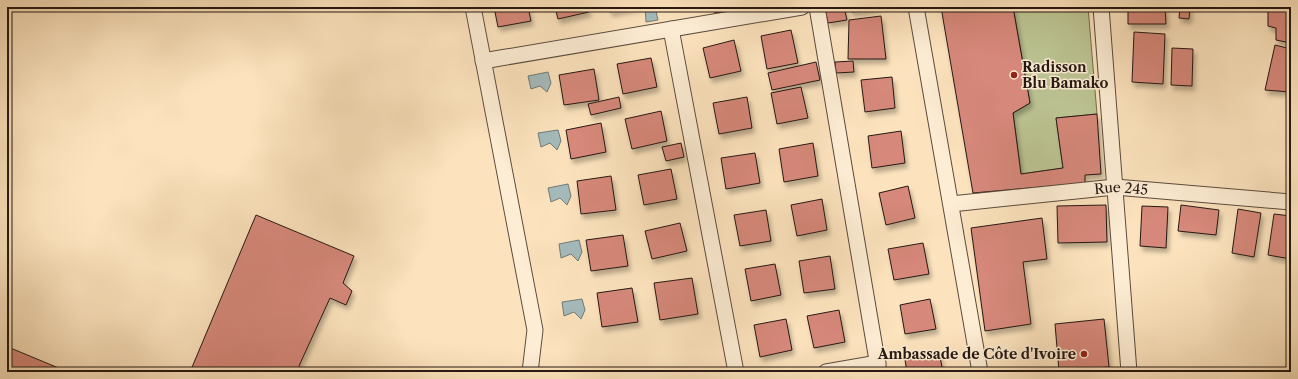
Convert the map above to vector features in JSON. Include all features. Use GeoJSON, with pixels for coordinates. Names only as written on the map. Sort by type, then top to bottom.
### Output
{"type":"FeatureCollection","features":[{"type":"Feature","properties":{"kind":"street"},"geometry":{"type":"LineString","coordinates":[[473,7],[534,330],[530,372]]}},
{"type":"Feature","properties":{"kind":"street"},"geometry":{"type":"LineString","coordinates":[[483,61],[802,7]]}},
{"type":"Feature","properties":{"kind":"street"},"geometry":{"type":"LineString","coordinates":[[817,7],[878,367],[826,372]]}},
{"type":"Feature","properties":{"kind":"street"},"geometry":{"type":"LineString","coordinates":[[916,7],[980,372]]}},
{"type":"Feature","properties":{"kind":"street"},"geometry":{"type":"LineString","coordinates":[[1101,7],[1129,372]]}},
{"type":"Feature","properties":{"kind":"street"},"geometry":{"type":"LineString","coordinates":[[671,29],[736,372]]}},
{"type":"Feature","properties":{"kind":"street","name":"Rue 245"},"geometry":{"type":"LineString","coordinates":[[951,204],[1115,187],[1291,202]]}},
{"type":"Feature","properties":{"kind":"green space"},"geometry":{"type":"Polygon","coordinates":[[[1013,7],[1088,7],[1097,114],[1056,118],[1063,168],[1021,174],[1013,113],[1030,103],[1013,7]]]}},
{"type":"Feature","properties":{"kind":"water"},"geometry":{"type":"Polygon","coordinates":[[[645,7],[655,7],[658,20],[646,22],[645,7]]]}},
{"type":"Feature","properties":{"kind":"water"},"geometry":{"type":"Polygon","coordinates":[[[548,72],[551,83],[547,92],[540,86],[531,89],[528,76],[548,72]]]}},
{"type":"Feature","properties":{"kind":"water"},"geometry":{"type":"Polygon","coordinates":[[[558,130],[561,141],[557,150],[550,143],[541,147],[538,133],[558,130]]]}},
{"type":"Feature","properties":{"kind":"water"},"geometry":{"type":"Polygon","coordinates":[[[568,184],[571,196],[567,205],[560,198],[551,202],[548,188],[568,184]]]}},
{"type":"Feature","properties":{"kind":"water"},"geometry":{"type":"Polygon","coordinates":[[[579,240],[582,252],[578,261],[571,254],[561,258],[559,244],[579,240]]]}},
{"type":"Feature","properties":{"kind":"water"},"geometry":{"type":"Polygon","coordinates":[[[582,299],[585,310],[581,319],[574,312],[564,316],[562,302],[582,299]]]}},
{"type":"Feature","properties":{"kind":"building"},"geometry":{"type":"Polygon","coordinates":[[[494,7],[528,7],[531,21],[498,27],[494,7]]]}},
{"type":"Feature","properties":{"kind":"building"},"geometry":{"type":"Polygon","coordinates":[[[555,7],[587,7],[589,12],[558,19],[555,7]]]}},
{"type":"Feature","properties":{"kind":"building"},"geometry":{"type":"Polygon","coordinates":[[[609,7],[638,7],[610,12],[609,7]]]}},
{"type":"Feature","properties":{"kind":"building"},"geometry":{"type":"Polygon","coordinates":[[[714,7],[740,7],[740,10],[715,13],[714,7]]]}},
{"type":"Feature","properties":{"kind":"building"},"geometry":{"type":"Polygon","coordinates":[[[844,7],[847,20],[828,23],[825,9],[844,7]]]}},
{"type":"Feature","properties":{"kind":"building"},"geometry":{"type":"Polygon","coordinates":[[[848,7],[878,7],[878,8],[852,12],[848,7]]]}},
{"type":"Feature","properties":{"kind":"building"},"geometry":{"type":"Polygon","coordinates":[[[941,7],[1013,7],[1030,103],[1013,113],[1021,174],[1063,168],[1056,118],[1097,114],[1101,174],[1085,175],[1085,183],[973,193],[941,7]]]}},
{"type":"Feature","properties":{"kind":"building"},"geometry":{"type":"Polygon","coordinates":[[[1128,7],[1165,7],[1166,24],[1128,24],[1128,7]]]}},
{"type":"Feature","properties":{"kind":"building"},"geometry":{"type":"Polygon","coordinates":[[[1180,7],[1190,7],[1189,19],[1179,18],[1180,7]]]}},
{"type":"Feature","properties":{"kind":"building"},"geometry":{"type":"Polygon","coordinates":[[[1268,7],[1291,7],[1291,43],[1276,40],[1276,28],[1268,26],[1268,7]]]}},
{"type":"Feature","properties":{"kind":"building"},"geometry":{"type":"Polygon","coordinates":[[[881,16],[886,59],[848,59],[849,20],[881,16]]]}},
{"type":"Feature","properties":{"kind":"building"},"geometry":{"type":"Polygon","coordinates":[[[791,30],[798,63],[767,69],[761,36],[791,30]]]}},
{"type":"Feature","properties":{"kind":"building"},"geometry":{"type":"Polygon","coordinates":[[[1134,32],[1165,34],[1163,84],[1132,82],[1134,32]]]}},
{"type":"Feature","properties":{"kind":"building"},"geometry":{"type":"Polygon","coordinates":[[[734,40],[741,71],[710,78],[703,48],[734,40]]]}},
{"type":"Feature","properties":{"kind":"building"},"geometry":{"type":"Polygon","coordinates":[[[1275,45],[1291,49],[1291,92],[1265,90],[1275,45]]]}},
{"type":"Feature","properties":{"kind":"building"},"geometry":{"type":"Polygon","coordinates":[[[1172,48],[1193,49],[1192,86],[1171,85],[1172,48]]]}},
{"type":"Feature","properties":{"kind":"building"},"geometry":{"type":"Polygon","coordinates":[[[651,58],[657,87],[623,94],[617,64],[651,58]]]}},
{"type":"Feature","properties":{"kind":"building"},"geometry":{"type":"Polygon","coordinates":[[[853,61],[854,72],[836,73],[835,62],[853,61]]]}},
{"type":"Feature","properties":{"kind":"building"},"geometry":{"type":"Polygon","coordinates":[[[816,62],[820,80],[772,90],[768,73],[816,62]]]}},
{"type":"Feature","properties":{"kind":"building"},"geometry":{"type":"Polygon","coordinates":[[[594,69],[599,100],[564,105],[559,75],[594,69]]]}},
{"type":"Feature","properties":{"kind":"building"},"geometry":{"type":"Polygon","coordinates":[[[892,77],[895,108],[865,112],[861,80],[892,77]]]}},
{"type":"Feature","properties":{"kind":"building"},"geometry":{"type":"Polygon","coordinates":[[[801,87],[808,118],[777,124],[771,93],[801,87]]]}},
{"type":"Feature","properties":{"kind":"building"},"geometry":{"type":"Polygon","coordinates":[[[619,97],[621,108],[591,115],[588,104],[619,97]]]}},
{"type":"Feature","properties":{"kind":"building"},"geometry":{"type":"Polygon","coordinates":[[[747,97],[752,128],[719,134],[713,103],[747,97]]]}},
{"type":"Feature","properties":{"kind":"building"},"geometry":{"type":"Polygon","coordinates":[[[661,111],[667,141],[632,149],[625,119],[661,111]]]}},
{"type":"Feature","properties":{"kind":"building"},"geometry":{"type":"Polygon","coordinates":[[[601,123],[606,152],[571,159],[566,130],[601,123]]]}},
{"type":"Feature","properties":{"kind":"building"},"geometry":{"type":"Polygon","coordinates":[[[901,131],[905,163],[872,168],[868,136],[901,131]]]}},
{"type":"Feature","properties":{"kind":"building"},"geometry":{"type":"Polygon","coordinates":[[[681,143],[684,157],[666,161],[662,147],[681,143]]]}},
{"type":"Feature","properties":{"kind":"building"},"geometry":{"type":"Polygon","coordinates":[[[813,143],[818,176],[784,182],[779,149],[813,143]]]}},
{"type":"Feature","properties":{"kind":"building"},"geometry":{"type":"Polygon","coordinates":[[[755,153],[760,183],[726,189],[721,158],[755,153]]]}},
{"type":"Feature","properties":{"kind":"building"},"geometry":{"type":"Polygon","coordinates":[[[671,169],[677,199],[644,205],[638,175],[671,169]]]}},
{"type":"Feature","properties":{"kind":"building"},"geometry":{"type":"Polygon","coordinates":[[[611,176],[616,210],[581,214],[577,181],[611,176]]]}},
{"type":"Feature","properties":{"kind":"building"},"geometry":{"type":"Polygon","coordinates":[[[908,186],[915,218],[886,225],[879,193],[908,186]]]}},
{"type":"Feature","properties":{"kind":"building"},"geometry":{"type":"Polygon","coordinates":[[[822,199],[827,230],[797,236],[791,205],[822,199]]]}},
{"type":"Feature","properties":{"kind":"building"},"geometry":{"type":"Polygon","coordinates":[[[1106,205],[1107,242],[1058,243],[1057,206],[1106,205]]]}},
{"type":"Feature","properties":{"kind":"building"},"geometry":{"type":"Polygon","coordinates":[[[1181,205],[1219,210],[1216,235],[1178,231],[1181,205]]]}},
{"type":"Feature","properties":{"kind":"building"},"geometry":{"type":"Polygon","coordinates":[[[1142,206],[1168,207],[1166,248],[1140,246],[1142,206]]]}},
{"type":"Feature","properties":{"kind":"building"},"geometry":{"type":"Polygon","coordinates":[[[1238,209],[1261,213],[1254,257],[1232,253],[1238,209]]]}},
{"type":"Feature","properties":{"kind":"building"},"geometry":{"type":"Polygon","coordinates":[[[766,210],[771,241],[740,246],[734,215],[766,210]]]}},
{"type":"Feature","properties":{"kind":"building"},"geometry":{"type":"Polygon","coordinates":[[[1274,214],[1291,216],[1291,259],[1268,255],[1274,214]]]}},
{"type":"Feature","properties":{"kind":"building"},"geometry":{"type":"Polygon","coordinates":[[[256,215],[354,256],[343,283],[352,291],[346,305],[330,298],[299,366],[301,372],[190,372],[256,215]]]}},
{"type":"Feature","properties":{"kind":"building"},"geometry":{"type":"Polygon","coordinates":[[[1042,218],[1047,259],[1023,262],[1031,324],[985,331],[971,228],[1042,218]]]}},
{"type":"Feature","properties":{"kind":"building"},"geometry":{"type":"Polygon","coordinates":[[[680,223],[687,251],[652,259],[645,231],[680,223]]]}},
{"type":"Feature","properties":{"kind":"building"},"geometry":{"type":"Polygon","coordinates":[[[623,235],[628,266],[591,271],[586,240],[623,235]]]}},
{"type":"Feature","properties":{"kind":"building"},"geometry":{"type":"Polygon","coordinates":[[[923,243],[929,274],[894,280],[888,249],[923,243]]]}},
{"type":"Feature","properties":{"kind":"building"},"geometry":{"type":"Polygon","coordinates":[[[830,256],[835,289],[804,293],[799,261],[830,256]]]}},
{"type":"Feature","properties":{"kind":"building"},"geometry":{"type":"Polygon","coordinates":[[[775,264],[781,295],[751,301],[745,269],[775,264]]]}},
{"type":"Feature","properties":{"kind":"building"},"geometry":{"type":"Polygon","coordinates":[[[692,278],[698,314],[660,320],[654,283],[692,278]]]}},
{"type":"Feature","properties":{"kind":"building"},"geometry":{"type":"Polygon","coordinates":[[[632,288],[638,322],[602,327],[597,293],[632,288]]]}},
{"type":"Feature","properties":{"kind":"building"},"geometry":{"type":"Polygon","coordinates":[[[930,299],[936,329],[905,334],[900,305],[930,299]]]}},
{"type":"Feature","properties":{"kind":"building"},"geometry":{"type":"Polygon","coordinates":[[[839,310],[845,342],[814,348],[807,316],[839,310]]]}},
{"type":"Feature","properties":{"kind":"building"},"geometry":{"type":"Polygon","coordinates":[[[786,319],[792,350],[760,357],[754,325],[786,319]]]}},
{"type":"Feature","properties":{"kind":"building"},"geometry":{"type":"Polygon","coordinates":[[[1104,319],[1109,367],[1059,371],[1055,324],[1104,319]]]}},
{"type":"Feature","properties":{"kind":"building"},"geometry":{"type":"Polygon","coordinates":[[[8,347],[61,369],[60,372],[7,372],[8,347]]]}},
{"type":"Feature","properties":{"kind":"building"},"geometry":{"type":"Polygon","coordinates":[[[939,352],[943,372],[907,372],[905,360],[939,352]]]}},
{"type":"Feature","properties":{"kind":"place","name":"Radisson Blu Bamako"},"geometry":{"type":"Point","coordinates":[1014,75]}},
{"type":"Feature","properties":{"kind":"place","name":"Ambassade de Côte d'Ivoire"},"geometry":{"type":"Point","coordinates":[1084,354]}}]}
